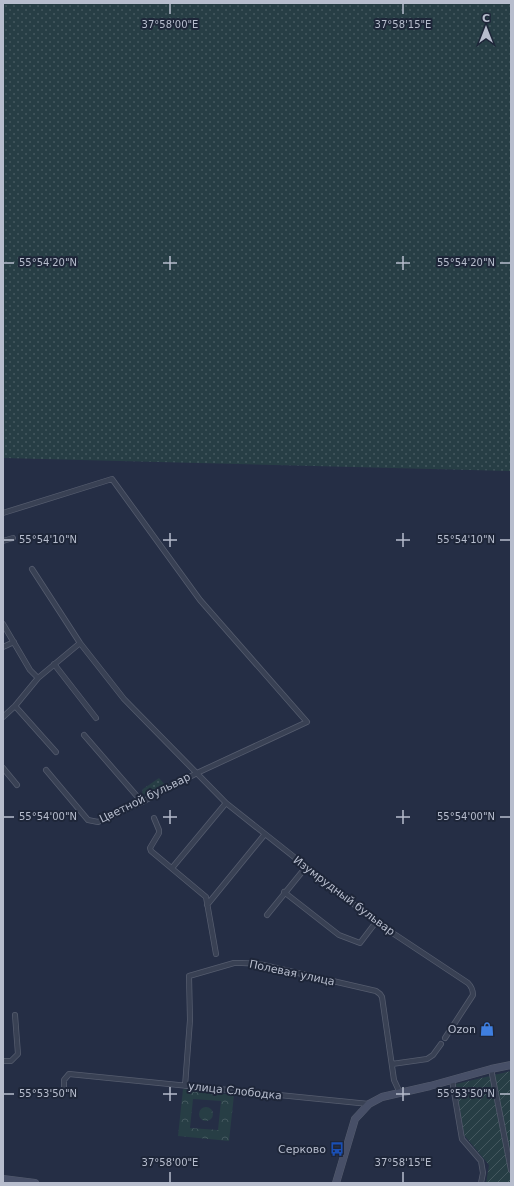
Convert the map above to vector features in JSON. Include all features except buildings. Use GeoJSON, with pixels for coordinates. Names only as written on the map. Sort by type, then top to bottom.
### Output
{"type":"FeatureCollection","features":[{"type":"Feature","properties":{"kind":"main road"},"geometry":{"type":"LineString","coordinates":[[336,1183],[355,1119],[369,1104],[382,1097],[511,1065]]}},
{"type":"Feature","properties":{"kind":"main road"},"geometry":{"type":"LineString","coordinates":[[3,1179],[35,1183]]}},
{"type":"Feature","properties":{"kind":"street","name":"Цветной бульвар"},"geometry":{"type":"LineString","coordinates":[[3,513],[112,479],[200,600],[307,722],[197,773],[142,802],[98,822],[88,820],[46,770]]}},
{"type":"Feature","properties":{"kind":"street"},"geometry":{"type":"LineString","coordinates":[[3,541],[13,538]]}},
{"type":"Feature","properties":{"kind":"street","name":"Изумрудный бульвар"},"geometry":{"type":"LineString","coordinates":[[32,569],[80,643],[124,699],[226,802],[376,922],[470,985],[473,992],[472,995],[445,1038]]}},
{"type":"Feature","properties":{"kind":"street"},"geometry":{"type":"LineString","coordinates":[[3,624],[30,670],[38,678]]}},
{"type":"Feature","properties":{"kind":"street"},"geometry":{"type":"LineString","coordinates":[[3,647],[14,642]]}},
{"type":"Feature","properties":{"kind":"street"},"geometry":{"type":"LineString","coordinates":[[3,717],[15,706],[38,678],[80,643]]}},
{"type":"Feature","properties":{"kind":"street"},"geometry":{"type":"LineString","coordinates":[[54,664],[96,718]]}},
{"type":"Feature","properties":{"kind":"street"},"geometry":{"type":"LineString","coordinates":[[15,706],[56,752]]}},
{"type":"Feature","properties":{"kind":"street"},"geometry":{"type":"LineString","coordinates":[[84,735],[142,802]]}},
{"type":"Feature","properties":{"kind":"street"},"geometry":{"type":"LineString","coordinates":[[3,768],[17,785]]}},
{"type":"Feature","properties":{"kind":"street"},"geometry":{"type":"LineString","coordinates":[[172,868],[226,802]]}},
{"type":"Feature","properties":{"kind":"street"},"geometry":{"type":"LineString","coordinates":[[154,818],[159,833],[150,848],[151,851],[206,897],[216,954]]}},
{"type":"Feature","properties":{"kind":"street"},"geometry":{"type":"LineString","coordinates":[[207,904],[265,834]]}},
{"type":"Feature","properties":{"kind":"street"},"geometry":{"type":"LineString","coordinates":[[267,915],[284,892],[306,867]]}},
{"type":"Feature","properties":{"kind":"street"},"geometry":{"type":"LineString","coordinates":[[284,892],[339,935],[360,942],[376,922]]}},
{"type":"Feature","properties":{"kind":"street","name":"Полевая улица"},"geometry":{"type":"LineString","coordinates":[[185,1086],[190,1020],[189,976],[234,963],[242,963],[259,964],[376,991],[380,994],[382,997],[394,1080],[400,1093]]}},
{"type":"Feature","properties":{"kind":"street"},"geometry":{"type":"LineString","coordinates":[[3,1061],[11,1062],[18,1054],[15,1015]]}},
{"type":"Feature","properties":{"kind":"street"},"geometry":{"type":"LineString","coordinates":[[392,1064],[427,1059],[433,1055],[441,1044]]}},
{"type":"Feature","properties":{"kind":"street"},"geometry":{"type":"LineString","coordinates":[[491,1069],[511,1170]]}},
{"type":"Feature","properties":{"kind":"street","name":"улица Слободка"},"geometry":{"type":"LineString","coordinates":[[64,1088],[64,1080],[69,1074],[369,1104]]}},
{"type":"Feature","properties":{"kind":"street"},"geometry":{"type":"LineString","coordinates":[[452,1080],[462,1139],[481,1160],[483,1173],[481,1183]]}},
{"type":"Feature","properties":{"kind":"green space"},"geometry":{"type":"Polygon","coordinates":[[[3,3],[511,3],[511,471],[3,458],[3,3]]]}},
{"type":"Feature","properties":{"kind":"green space"},"geometry":{"type":"Polygon","coordinates":[[[159,778],[166,786],[147,795],[142,793],[143,789],[159,778]]]}},
{"type":"Feature","properties":{"kind":"green space"},"geometry":{"type":"Polygon","coordinates":[[[511,1071],[511,1183],[486,1183],[489,1165],[464,1135],[456,1084],[511,1071]]]}},
{"type":"Feature","properties":{"kind":"green space"},"geometry":{"type":"Polygon","coordinates":[[[183,1089],[234,1095],[229,1141],[178,1136],[183,1089]],[[193,1099],[190,1128],[218,1130],[221,1101],[193,1099]]]}},
{"type":"Feature","properties":{"kind":"green space"},"geometry":{"type":"Polygon","coordinates":[[[203,1107],[209,1107],[213,1111],[213,1117],[209,1121],[203,1121],[199,1117],[199,1111],[203,1107]]]}},
{"type":"Feature","properties":{"kind":"place","name":"Ozon"},"geometry":{"type":"Point","coordinates":[487,1029]}},
{"type":"Feature","properties":{"kind":"place","name":"Серково"},"geometry":{"type":"Point","coordinates":[337,1149]}}]}
